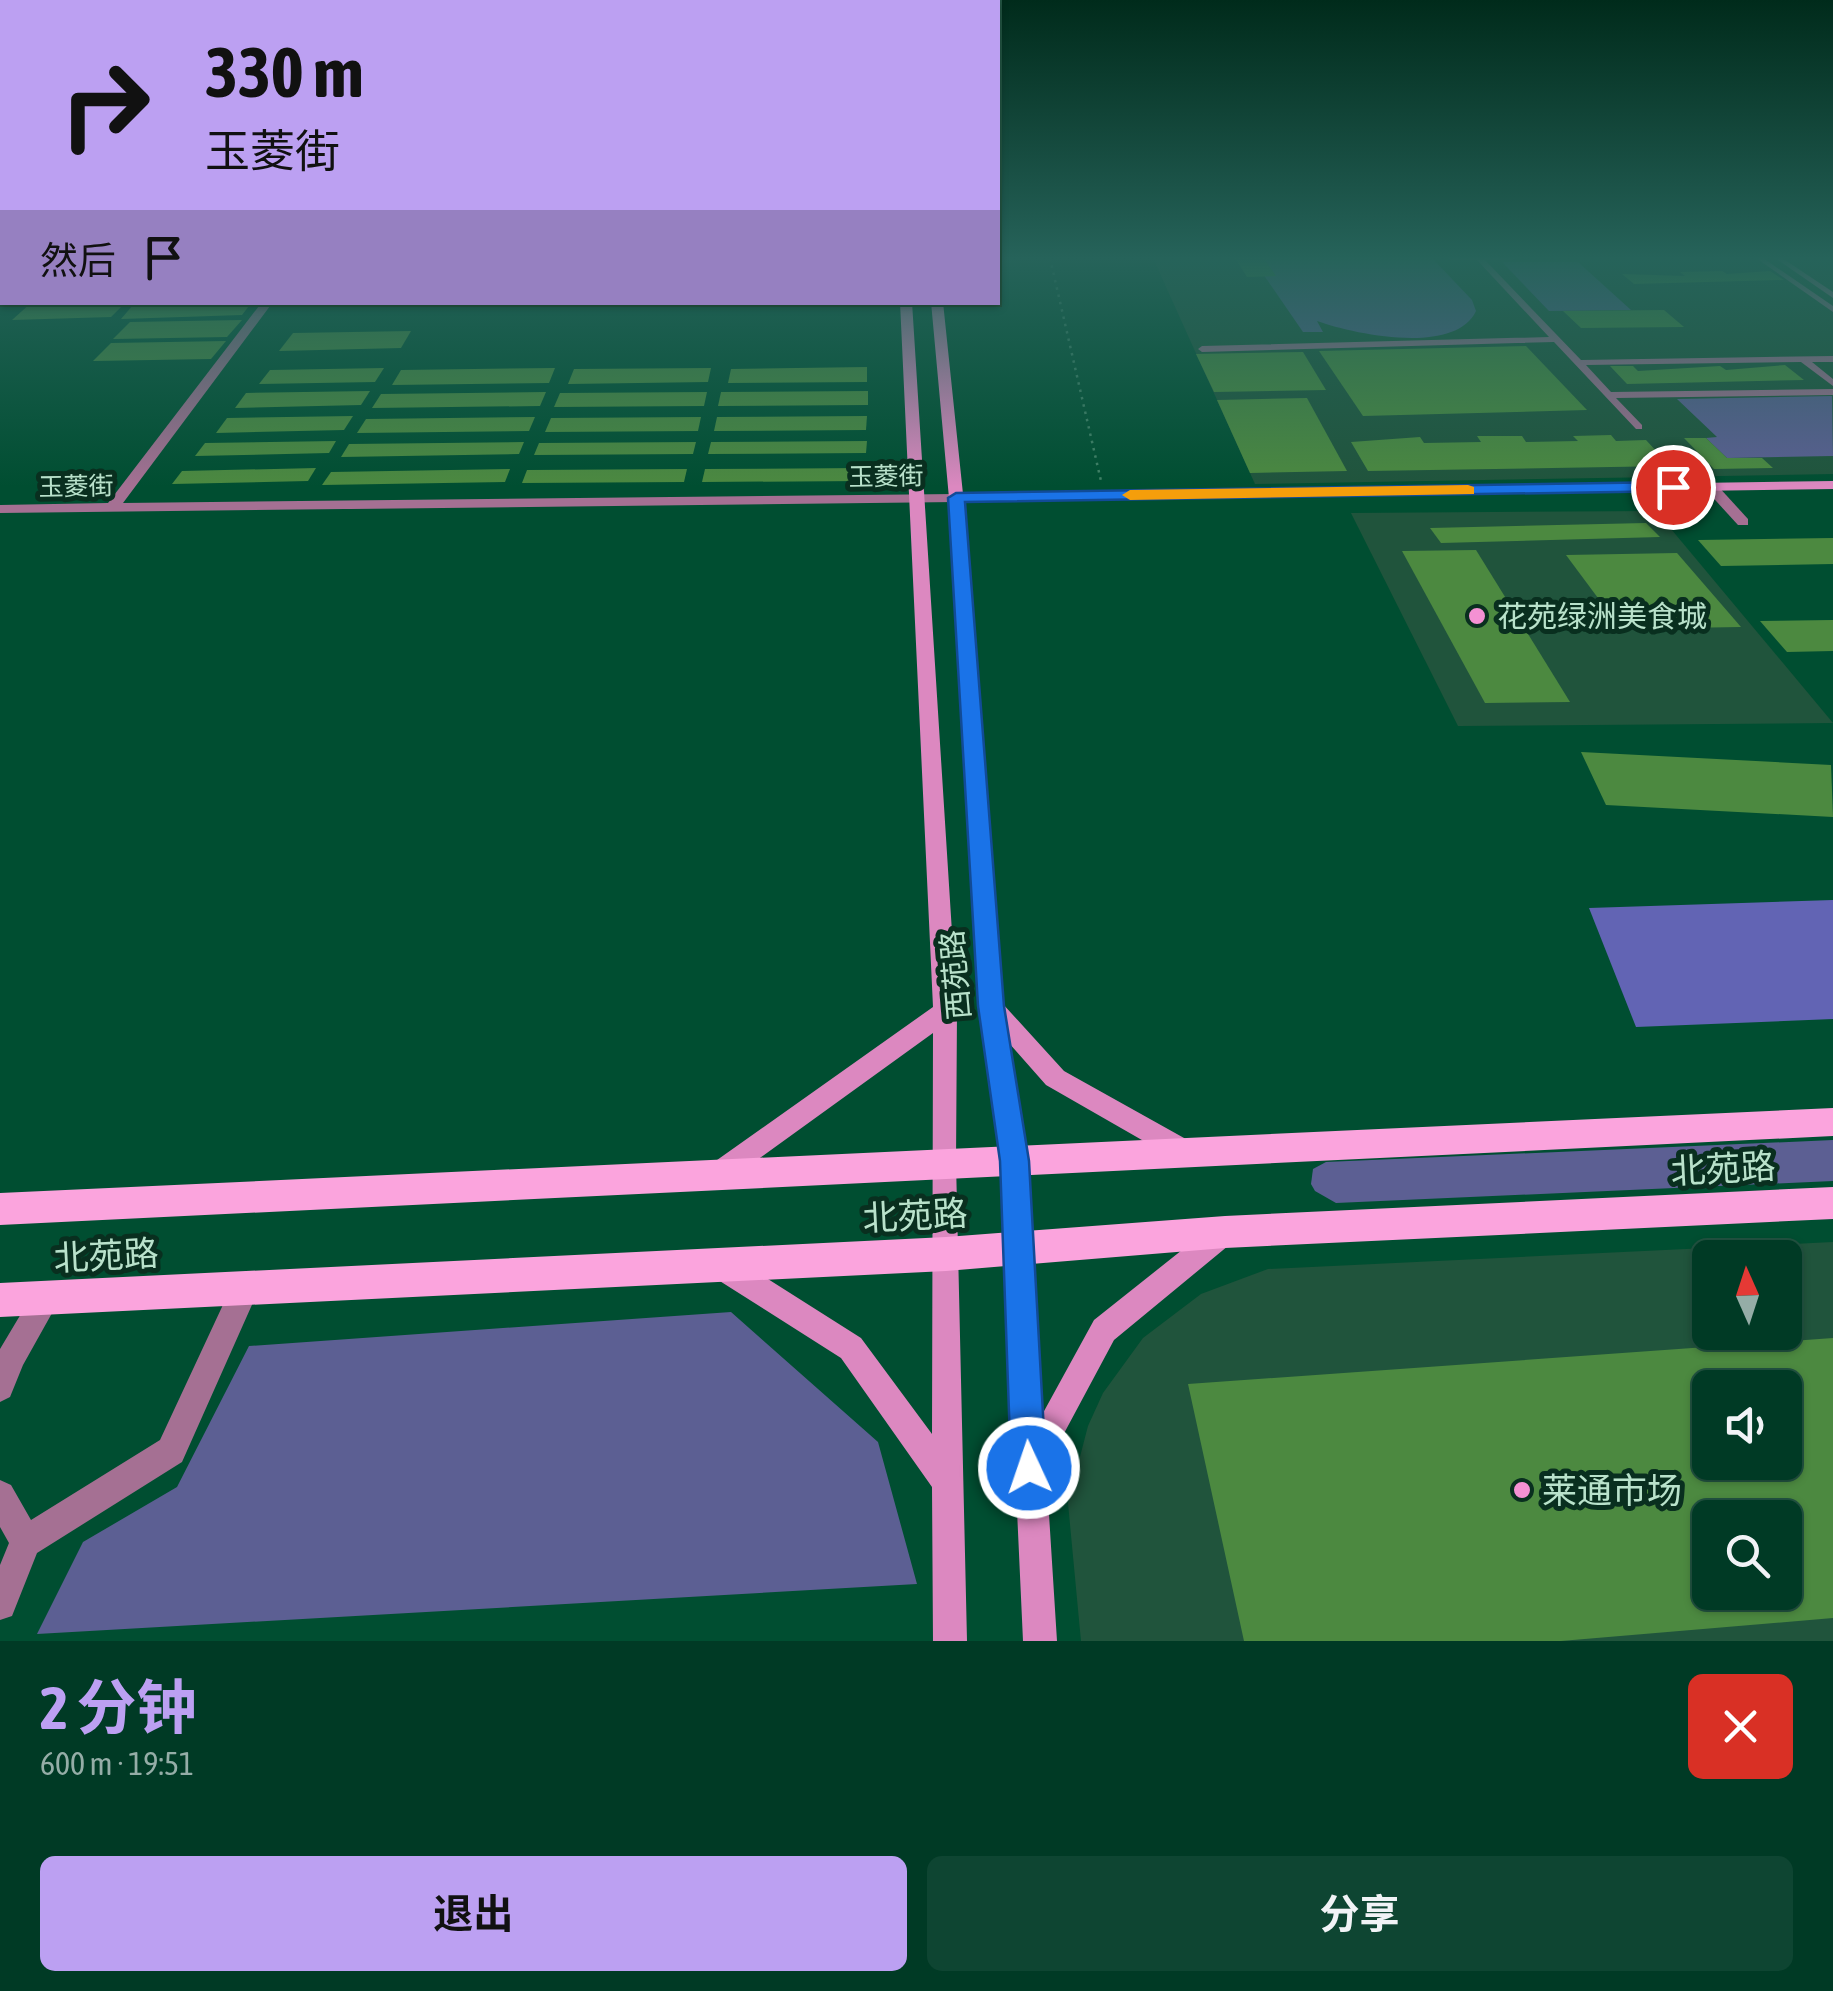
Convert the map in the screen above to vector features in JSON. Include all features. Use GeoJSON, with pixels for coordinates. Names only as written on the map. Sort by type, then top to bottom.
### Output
{"type":"FeatureCollection","features":[{"type":"Feature","properties":{"kind":"main road","name":"西苑路"},"geometry":{"type":"LineString","coordinates":[[908,335],[945,1010],[942,1162],[950,1641]]}},
{"type":"Feature","properties":{"kind":"main road","name":"西苑路"},"geometry":{"type":"LineString","coordinates":[[940,335],[956,498],[991,1006],[1014,1161],[1040,1641]]}},
{"type":"Feature","properties":{"kind":"main road","name":"玉菱街"},"geometry":{"type":"LineString","coordinates":[[956,498],[1833,485]]}},
{"type":"Feature","properties":{"kind":"main road"},"geometry":{"type":"LineString","coordinates":[[991,1006],[1055,1078],[1184,1150]]}},
{"type":"Feature","properties":{"kind":"main road"},"geometry":{"type":"LineString","coordinates":[[717,1174],[945,1010]]}},
{"type":"Feature","properties":{"kind":"main road","name":"北苑路"},"geometry":{"type":"LineString","coordinates":[[0,1209],[1833,1122]]}},
{"type":"Feature","properties":{"kind":"main road","name":"北苑路"},"geometry":{"type":"LineString","coordinates":[[0,1300],[946,1254],[1226,1232],[1833,1203]]}},
{"type":"Feature","properties":{"kind":"main road"},"geometry":{"type":"LineString","coordinates":[[1029,1468],[1104,1330],[1226,1232]]}},
{"type":"Feature","properties":{"kind":"main road"},"geometry":{"type":"LineString","coordinates":[[719,1264],[851,1348],[946,1481]]}},
{"type":"Feature","properties":{"kind":"street"},"geometry":{"type":"LineString","coordinates":[[112,508],[243,335]]}},
{"type":"Feature","properties":{"kind":"street"},"geometry":{"type":"LineString","coordinates":[[1711,487],[1744,522]]}},
{"type":"Feature","properties":{"kind":"street","name":"玉菱街"},"geometry":{"type":"LineString","coordinates":[[0,509],[956,498]]}},
{"type":"Feature","properties":{"kind":"street"},"geometry":{"type":"LineString","coordinates":[[0,1604],[26,1542],[171,1451],[246,1289]]}},
{"type":"Feature","properties":{"kind":"street"},"geometry":{"type":"LineString","coordinates":[[0,1387],[11,1357],[46,1298]]}},
{"type":"Feature","properties":{"kind":"street"},"geometry":{"type":"LineString","coordinates":[[0,1496],[26,1542]]}},
{"type":"Feature","properties":{"kind":"lane"},"geometry":{"type":"LineString","coordinates":[[1551,335],[1639,427]]}},
{"type":"Feature","properties":{"kind":"lane"},"geometry":{"type":"LineString","coordinates":[[1202,349],[1555,339]]}},
{"type":"Feature","properties":{"kind":"lane"},"geometry":{"type":"LineString","coordinates":[[1578,363],[1833,359]]}},
{"type":"Feature","properties":{"kind":"lane"},"geometry":{"type":"LineString","coordinates":[[1804,360],[1833,383]]}},
{"type":"Feature","properties":{"kind":"lane"},"geometry":{"type":"LineString","coordinates":[[1608,395],[1833,392]]}},
{"type":"Feature","properties":{"kind":"path"},"geometry":{"type":"LineString","coordinates":[[1067,335],[1104,496]]}},
{"type":"Feature","properties":{"kind":"shaded area"},"geometry":{"type":"Polygon","coordinates":[[[1188,335],[1833,335],[1833,474],[1255,484],[1188,335]]]}},
{"type":"Feature","properties":{"kind":"shaded area"},"geometry":{"type":"Polygon","coordinates":[[[1375,335],[1439,335],[1402,338],[1375,335]]]}},
{"type":"Feature","properties":{"kind":"shaded area"},"geometry":{"type":"Polygon","coordinates":[[[1832,396],[1833,456],[1727,458],[1706,438],[1717,437],[1677,399],[1832,396]]]}},
{"type":"Feature","properties":{"kind":"shaded area"},"geometry":{"type":"Polygon","coordinates":[[[1656,511],[1833,723],[1458,726],[1351,513],[1656,511]]]}},
{"type":"Feature","properties":{"kind":"shaded area"},"geometry":{"type":"Polygon","coordinates":[[[1833,900],[1833,1019],[1636,1027],[1589,908],[1833,900]]]}},
{"type":"Feature","properties":{"kind":"shaded area"},"geometry":{"type":"Polygon","coordinates":[[[1833,1140],[1833,1181],[1336,1203],[1315,1191],[1311,1184],[1313,1169],[1326,1162],[1833,1140]]]}},
{"type":"Feature","properties":{"kind":"shaded area","name":"莱通市场"},"geometry":{"type":"Polygon","coordinates":[[[1833,1242],[1833,1641],[1081,1641],[1068,1503],[1088,1426],[1103,1393],[1143,1338],[1201,1294],[1268,1269],[1692,1249],[1692,1350],[1802,1350],[1802,1243],[1833,1242]]]}},
{"type":"Feature","properties":{"kind":"shaded area"},"geometry":{"type":"Polygon","coordinates":[[[731,1312],[878,1442],[917,1584],[37,1634],[83,1542],[177,1487],[249,1346],[731,1312]]]}},
{"type":"Feature","properties":{"kind":"building"},"geometry":{"type":"Polygon","coordinates":[[[117,335],[229,335],[227,337],[113,339],[117,335]]]}},
{"type":"Feature","properties":{"kind":"building"},"geometry":{"type":"Polygon","coordinates":[[[292,335],[409,335],[401,348],[279,351],[292,335]]]}},
{"type":"Feature","properties":{"kind":"building"},"geometry":{"type":"Polygon","coordinates":[[[226,341],[211,359],[93,361],[111,343],[226,341]]]}},
{"type":"Feature","properties":{"kind":"building"},"geometry":{"type":"Polygon","coordinates":[[[1526,346],[1587,410],[1363,416],[1319,351],[1526,346]]]}},
{"type":"Feature","properties":{"kind":"building"},"geometry":{"type":"Polygon","coordinates":[[[1303,352],[1326,390],[1214,392],[1196,354],[1303,352]]]}},
{"type":"Feature","properties":{"kind":"building"},"geometry":{"type":"Polygon","coordinates":[[[1785,365],[1804,380],[1627,384],[1610,366],[1633,366],[1638,371],[1785,365]]]}},
{"type":"Feature","properties":{"kind":"building"},"geometry":{"type":"Polygon","coordinates":[[[867,367],[867,382],[728,383],[731,369],[867,367]]]}},
{"type":"Feature","properties":{"kind":"building"},"geometry":{"type":"Polygon","coordinates":[[[384,368],[375,382],[259,384],[270,370],[384,368]]]}},
{"type":"Feature","properties":{"kind":"building"},"geometry":{"type":"Polygon","coordinates":[[[555,368],[549,383],[392,385],[401,370],[555,368]]]}},
{"type":"Feature","properties":{"kind":"building"},"geometry":{"type":"Polygon","coordinates":[[[711,368],[708,382],[568,384],[574,369],[711,368]]]}},
{"type":"Feature","properties":{"kind":"building"},"geometry":{"type":"Polygon","coordinates":[[[370,391],[361,405],[235,408],[246,393],[370,391]]]}},
{"type":"Feature","properties":{"kind":"building"},"geometry":{"type":"Polygon","coordinates":[[[868,391],[868,405],[718,406],[721,392],[868,391]]]}},
{"type":"Feature","properties":{"kind":"building"},"geometry":{"type":"Polygon","coordinates":[[[546,392],[540,406],[372,408],[381,394],[546,392]]]}},
{"type":"Feature","properties":{"kind":"building"},"geometry":{"type":"Polygon","coordinates":[[[707,392],[704,406],[554,407],[560,393],[707,392]]]}},
{"type":"Feature","properties":{"kind":"building"},"geometry":{"type":"Polygon","coordinates":[[[1307,398],[1347,471],[1250,473],[1217,400],[1307,398]]]}},
{"type":"Feature","properties":{"kind":"building"},"geometry":{"type":"Polygon","coordinates":[[[353,416],[344,430],[216,433],[227,418],[353,416]]]}},
{"type":"Feature","properties":{"kind":"building"},"geometry":{"type":"Polygon","coordinates":[[[867,416],[866,430],[714,431],[717,417],[867,416]]]}},
{"type":"Feature","properties":{"kind":"building"},"geometry":{"type":"Polygon","coordinates":[[[535,417],[529,431],[357,433],[366,419],[535,417]]]}},
{"type":"Feature","properties":{"kind":"building"},"geometry":{"type":"Polygon","coordinates":[[[701,417],[698,431],[545,432],[551,418],[701,417]]]}},
{"type":"Feature","properties":{"kind":"building"},"geometry":{"type":"Polygon","coordinates":[[[1611,435],[1616,441],[1646,440],[1670,466],[1368,471],[1351,442],[1420,437],[1424,443],[1481,442],[1477,436],[1522,436],[1526,442],[1578,441],[1573,436],[1611,435]]]}},
{"type":"Feature","properties":{"kind":"building"},"geometry":{"type":"Polygon","coordinates":[[[1684,438],[1706,438],[1727,458],[1762,458],[1773,468],[1714,469],[1684,438]]]}},
{"type":"Feature","properties":{"kind":"building"},"geometry":{"type":"Polygon","coordinates":[[[336,441],[329,453],[195,456],[205,443],[336,441]]]}},
{"type":"Feature","properties":{"kind":"building"},"geometry":{"type":"Polygon","coordinates":[[[867,441],[866,453],[708,454],[711,442],[867,441]]]}},
{"type":"Feature","properties":{"kind":"building"},"geometry":{"type":"Polygon","coordinates":[[[524,442],[519,454],[341,457],[349,444],[524,442]]]}},
{"type":"Feature","properties":{"kind":"building"},"geometry":{"type":"Polygon","coordinates":[[[696,442],[693,454],[534,455],[539,443],[696,442]]]}},
{"type":"Feature","properties":{"kind":"building"},"geometry":{"type":"Polygon","coordinates":[[[316,468],[308,481],[172,484],[182,471],[316,468]]]}},
{"type":"Feature","properties":{"kind":"building"},"geometry":{"type":"Polygon","coordinates":[[[864,468],[863,481],[702,482],[705,469],[864,468]]]}},
{"type":"Feature","properties":{"kind":"building"},"geometry":{"type":"Polygon","coordinates":[[[510,469],[505,482],[322,485],[331,472],[510,469]]]}},
{"type":"Feature","properties":{"kind":"building"},"geometry":{"type":"Polygon","coordinates":[[[687,469],[684,482],[522,483],[527,470],[687,469]]]}},
{"type":"Feature","properties":{"kind":"building"},"geometry":{"type":"Polygon","coordinates":[[[1646,523],[1660,537],[1441,543],[1430,528],[1646,523]]]}},
{"type":"Feature","properties":{"kind":"building"},"geometry":{"type":"Polygon","coordinates":[[[1833,538],[1833,564],[1721,566],[1698,540],[1833,538]]]}},
{"type":"Feature","properties":{"kind":"building"},"geometry":{"type":"Polygon","coordinates":[[[1476,550],[1570,702],[1485,703],[1402,551],[1476,550]]]}},
{"type":"Feature","properties":{"kind":"building"},"geometry":{"type":"Polygon","coordinates":[[[1677,553],[1741,627],[1621,629],[1566,555],[1677,553]]]}},
{"type":"Feature","properties":{"kind":"building"},"geometry":{"type":"Polygon","coordinates":[[[1833,620],[1833,651],[1787,652],[1760,621],[1833,620]]]}},
{"type":"Feature","properties":{"kind":"building"},"geometry":{"type":"Polygon","coordinates":[[[1581,752],[1831,765],[1833,817],[1606,805],[1581,752]]]}},
{"type":"Feature","properties":{"kind":"building","name":"莱通市场"},"geometry":{"type":"Polygon","coordinates":[[[1833,1338],[1833,1618],[1561,1641],[1244,1641],[1188,1384],[1692,1348],[1802,1350],[1802,1340],[1833,1338]]]}},
{"type":"Feature","properties":{"kind":"slow traffic"},"geometry":{"type":"LineString","coordinates":[[1130,495],[1468,490]]}},
{"type":"Feature","properties":{"kind":"place","name":"花苑绿洲美食城"},"geometry":{"type":"Point","coordinates":[1477,616]}},
{"type":"Feature","properties":{"kind":"place","name":"莱通市场"},"geometry":{"type":"Point","coordinates":[1522,1490]}},
{"type":"Feature","properties":{"kind":"route"},"geometry":{"type":"LineString","coordinates":[[1029,1468],[1014,1161],[991,1006],[956,498],[1673,487]]}}]}
